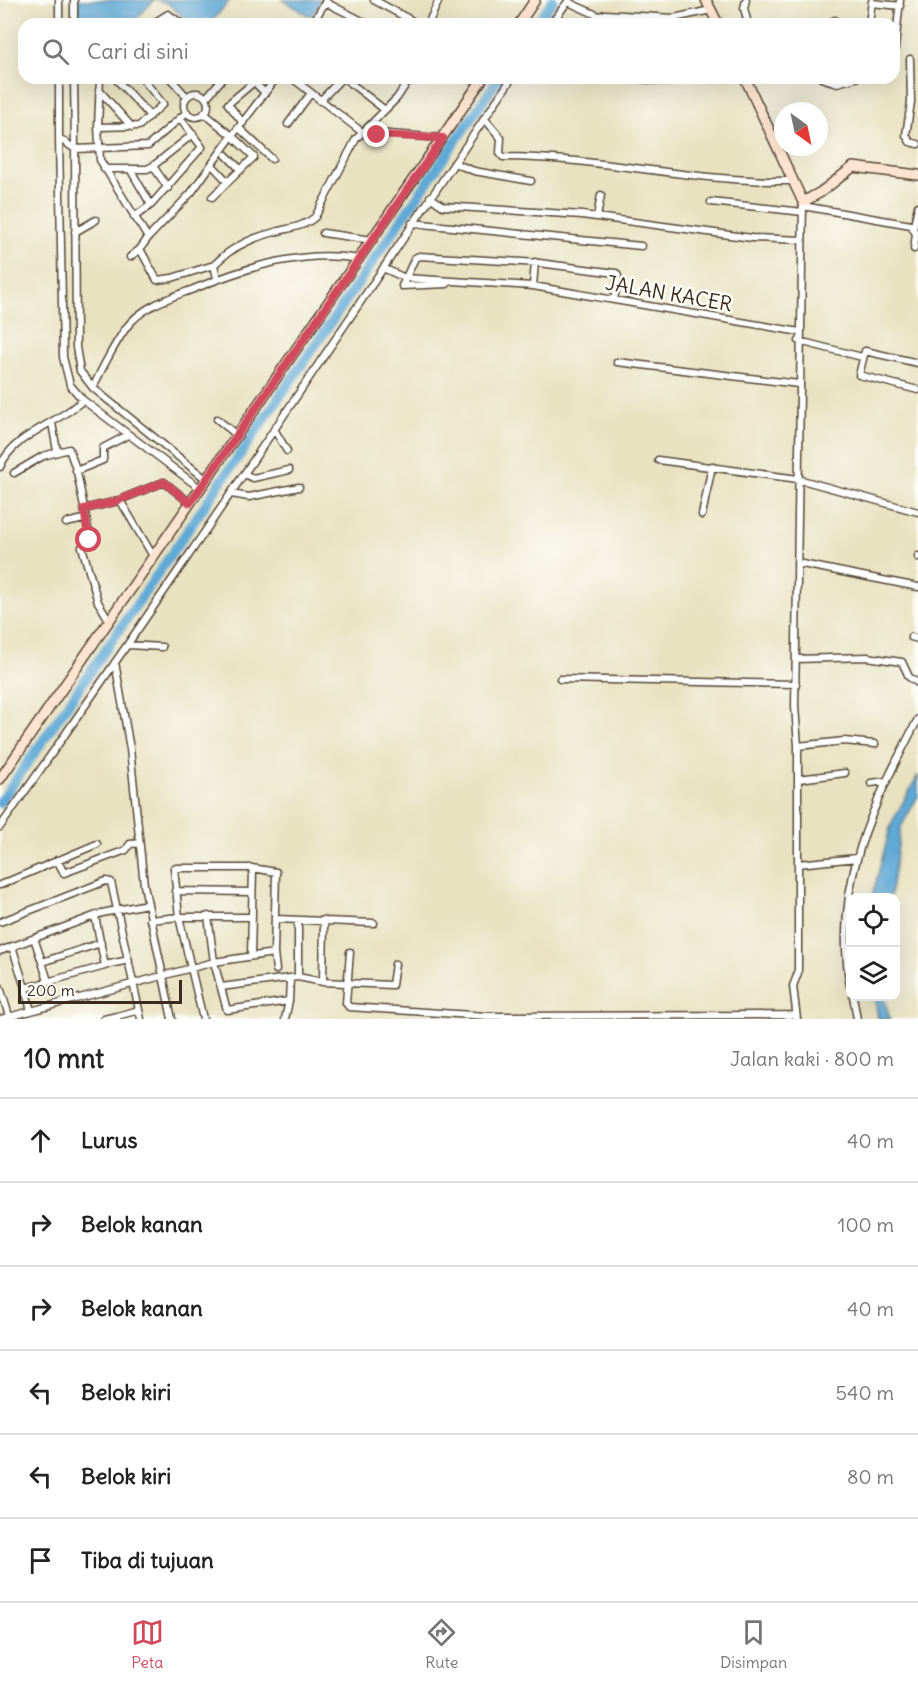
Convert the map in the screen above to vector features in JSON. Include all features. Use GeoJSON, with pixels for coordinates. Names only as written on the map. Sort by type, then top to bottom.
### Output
{"type":"FeatureCollection","features":[{"type":"Feature","properties":{"kind":"street"},"geometry":{"type":"LineString","coordinates":[[59,0],[59,18]]}},
{"type":"Feature","properties":{"kind":"street"},"geometry":{"type":"LineString","coordinates":[[74,0],[74,18]]}},
{"type":"Feature","properties":{"kind":"street"},"geometry":{"type":"LineString","coordinates":[[374,0],[407,18]]}},
{"type":"Feature","properties":{"kind":"street"},"geometry":{"type":"LineString","coordinates":[[431,18],[439,0]]}},
{"type":"Feature","properties":{"kind":"street"},"geometry":{"type":"LineString","coordinates":[[523,18],[535,0]]}},
{"type":"Feature","properties":{"kind":"street"},"geometry":{"type":"LineString","coordinates":[[706,0],[715,18]]}},
{"type":"Feature","properties":{"kind":"street"},"geometry":{"type":"LineString","coordinates":[[746,0],[744,8],[746,18]]}},
{"type":"Feature","properties":{"kind":"street"},"geometry":{"type":"LineString","coordinates":[[317,18],[326,1],[357,18]]}},
{"type":"Feature","properties":{"kind":"street"},"geometry":{"type":"LineString","coordinates":[[555,18],[568,1],[599,16],[605,14],[674,18],[711,10]]}},
{"type":"Feature","properties":{"kind":"street"},"geometry":{"type":"LineString","coordinates":[[870,18],[872,1],[900,3],[898,18]]}},
{"type":"Feature","properties":{"kind":"street"},"geometry":{"type":"LineString","coordinates":[[910,59],[911,102],[906,135],[910,142],[918,144]]}},
{"type":"Feature","properties":{"kind":"street"},"geometry":{"type":"LineString","coordinates":[[59,84],[63,357],[70,385],[83,400],[129,435],[204,485]]}},
{"type":"Feature","properties":{"kind":"street"},"geometry":{"type":"LineString","coordinates":[[74,84],[77,360],[82,375],[93,388],[204,485]]}},
{"type":"Feature","properties":{"kind":"street"},"geometry":{"type":"LineString","coordinates":[[100,84],[98,148],[104,169],[148,238]]}},
{"type":"Feature","properties":{"kind":"street"},"geometry":{"type":"LineString","coordinates":[[121,84],[150,116]]}},
{"type":"Feature","properties":{"kind":"street"},"geometry":{"type":"LineString","coordinates":[[98,128],[140,125],[163,102],[147,84]]}},
{"type":"Feature","properties":{"kind":"street"},"geometry":{"type":"LineString","coordinates":[[175,84],[186,97]]}},
{"type":"Feature","properties":{"kind":"street"},"geometry":{"type":"LineString","coordinates":[[206,98],[218,84]]}},
{"type":"Feature","properties":{"kind":"street"},"geometry":{"type":"LineString","coordinates":[[248,84],[228,105],[241,125],[272,159]]}},
{"type":"Feature","properties":{"kind":"street"},"geometry":{"type":"LineString","coordinates":[[256,84],[265,93]]}},
{"type":"Feature","properties":{"kind":"street"},"geometry":{"type":"LineString","coordinates":[[130,257],[185,200],[213,166],[232,136],[272,84]]}},
{"type":"Feature","properties":{"kind":"street"},"geometry":{"type":"LineString","coordinates":[[299,84],[362,132],[443,138]]}},
{"type":"Feature","properties":{"kind":"street"},"geometry":{"type":"LineString","coordinates":[[320,101],[337,84]]}},
{"type":"Feature","properties":{"kind":"street"},"geometry":{"type":"LineString","coordinates":[[351,84],[385,110]]}},
{"type":"Feature","properties":{"kind":"street"},"geometry":{"type":"LineString","coordinates":[[140,249],[157,280],[172,278],[214,265],[243,242],[310,222],[320,211],[350,149],[362,132],[403,91],[407,84]]}},
{"type":"Feature","properties":{"kind":"street"},"geometry":{"type":"LineString","coordinates":[[0,779],[479,84]]}},
{"type":"Feature","properties":{"kind":"street"},"geometry":{"type":"LineString","coordinates":[[0,827],[128,645],[508,84]]}},
{"type":"Feature","properties":{"kind":"street"},"geometry":{"type":"LineString","coordinates":[[350,952],[347,1006],[430,1014],[796,1017],[793,986],[798,973],[799,779],[796,659],[799,342],[803,207],[794,181],[748,84]]}},
{"type":"Feature","properties":{"kind":"street"},"geometry":{"type":"LineString","coordinates":[[99,90],[132,127]]}},
{"type":"Feature","properties":{"kind":"street"},"geometry":{"type":"LineString","coordinates":[[198,93],[206,98],[208,105],[204,113],[194,117],[187,112],[184,105],[186,97],[198,93]]}},
{"type":"Feature","properties":{"kind":"street"},"geometry":{"type":"LineString","coordinates":[[288,124],[310,93]]}},
{"type":"Feature","properties":{"kind":"street"},"geometry":{"type":"LineString","coordinates":[[61,140],[73,148],[147,146],[187,112]]}},
{"type":"Feature","properties":{"kind":"street"},"geometry":{"type":"LineString","coordinates":[[204,113],[253,155],[241,170],[212,196]]}},
{"type":"Feature","properties":{"kind":"street"},"geometry":{"type":"LineString","coordinates":[[134,218],[168,188],[202,147],[180,118]]}},
{"type":"Feature","properties":{"kind":"street"},"geometry":{"type":"LineString","coordinates":[[484,118],[501,138],[500,153],[503,157],[593,163],[676,175],[794,181]]}},
{"type":"Feature","properties":{"kind":"street"},"geometry":{"type":"LineString","coordinates":[[104,169],[147,169],[193,134]]}},
{"type":"Feature","properties":{"kind":"street"},"geometry":{"type":"LineString","coordinates":[[226,155],[241,170]]}},
{"type":"Feature","properties":{"kind":"street"},"geometry":{"type":"LineString","coordinates":[[454,163],[474,171],[531,181]]}},
{"type":"Feature","properties":{"kind":"street"},"geometry":{"type":"LineString","coordinates":[[153,166],[168,188]]}},
{"type":"Feature","properties":{"kind":"street"},"geometry":{"type":"LineString","coordinates":[[213,166],[228,182]]}},
{"type":"Feature","properties":{"kind":"street"},"geometry":{"type":"LineString","coordinates":[[803,207],[853,167],[918,175]]}},
{"type":"Feature","properties":{"kind":"street"},"geometry":{"type":"LineString","coordinates":[[130,169],[151,205]]}},
{"type":"Feature","properties":{"kind":"street"},"geometry":{"type":"LineString","coordinates":[[597,217],[601,195]]}},
{"type":"Feature","properties":{"kind":"street"},"geometry":{"type":"LineString","coordinates":[[430,197],[442,206],[597,217],[752,238],[802,240]]}},
{"type":"Feature","properties":{"kind":"street"},"geometry":{"type":"LineString","coordinates":[[711,202],[803,207],[914,226]]}},
{"type":"Feature","properties":{"kind":"street"},"geometry":{"type":"LineString","coordinates":[[914,249],[916,234],[914,226],[918,206]]}},
{"type":"Feature","properties":{"kind":"street"},"geometry":{"type":"LineString","coordinates":[[75,232],[96,220]]}},
{"type":"Feature","properties":{"kind":"street"},"geometry":{"type":"LineString","coordinates":[[412,223],[641,246]]}},
{"type":"Feature","properties":{"kind":"street"},"geometry":{"type":"LineString","coordinates":[[323,233],[372,240]]}},
{"type":"Feature","properties":{"kind":"street"},"geometry":{"type":"LineString","coordinates":[[93,388],[126,327],[153,305],[217,278],[302,257],[329,255],[360,259]]}},
{"type":"Feature","properties":{"kind":"street"},"geometry":{"type":"LineString","coordinates":[[382,267],[405,278],[419,256],[535,262],[616,273],[618,276],[614,300]]}},
{"type":"Feature","properties":{"kind":"street"},"geometry":{"type":"LineString","coordinates":[[533,286],[535,262]]}},
{"type":"Feature","properties":{"kind":"street"},"geometry":{"type":"LineString","coordinates":[[214,265],[217,278]]}},
{"type":"Feature","properties":{"kind":"street","name":"JALAN KACER"},"geometry":{"type":"LineString","coordinates":[[405,278],[402,286],[405,288],[468,281],[533,286],[800,332]]}},
{"type":"Feature","properties":{"kind":"street"},"geometry":{"type":"LineString","coordinates":[[799,342],[862,357]]}},
{"type":"Feature","properties":{"kind":"street"},"geometry":{"type":"LineString","coordinates":[[918,363],[865,351],[860,375],[918,390]]}},
{"type":"Feature","properties":{"kind":"street"},"geometry":{"type":"LineString","coordinates":[[616,362],[799,384]]}},
{"type":"Feature","properties":{"kind":"street"},"geometry":{"type":"LineString","coordinates":[[0,468],[12,450],[69,413],[83,400]]}},
{"type":"Feature","properties":{"kind":"street"},"geometry":{"type":"LineString","coordinates":[[217,419],[238,436]]}},
{"type":"Feature","properties":{"kind":"street"},"geometry":{"type":"LineString","coordinates":[[52,423],[57,451]]}},
{"type":"Feature","properties":{"kind":"street"},"geometry":{"type":"LineString","coordinates":[[274,429],[287,451]]}},
{"type":"Feature","properties":{"kind":"street"},"geometry":{"type":"LineString","coordinates":[[76,471],[103,460],[104,448],[129,435]]}},
{"type":"Feature","properties":{"kind":"street"},"geometry":{"type":"LineString","coordinates":[[14,473],[57,451],[69,448],[90,538],[82,547],[98,602],[109,620]]}},
{"type":"Feature","properties":{"kind":"street"},"geometry":{"type":"LineString","coordinates":[[658,460],[798,479],[918,512]]}},
{"type":"Feature","properties":{"kind":"street"},"geometry":{"type":"LineString","coordinates":[[702,515],[712,466]]}},
{"type":"Feature","properties":{"kind":"street"},"geometry":{"type":"LineString","coordinates":[[244,474],[253,478],[289,470]]}},
{"type":"Feature","properties":{"kind":"street"},"geometry":{"type":"LineString","coordinates":[[84,509],[120,500],[164,482],[190,503]]}},
{"type":"Feature","properties":{"kind":"street"},"geometry":{"type":"LineString","coordinates":[[231,494],[249,497],[299,487]]}},
{"type":"Feature","properties":{"kind":"street"},"geometry":{"type":"LineString","coordinates":[[120,500],[153,556]]}},
{"type":"Feature","properties":{"kind":"street"},"geometry":{"type":"LineString","coordinates":[[66,523],[84,519]]}},
{"type":"Feature","properties":{"kind":"street"},"geometry":{"type":"LineString","coordinates":[[797,563],[918,587]]}},
{"type":"Feature","properties":{"kind":"street"},"geometry":{"type":"LineString","coordinates":[[128,645],[162,647]]}},
{"type":"Feature","properties":{"kind":"street"},"geometry":{"type":"LineString","coordinates":[[796,659],[867,657],[903,662],[909,678],[918,683]]}},
{"type":"Feature","properties":{"kind":"street"},"geometry":{"type":"LineString","coordinates":[[115,662],[130,749],[147,904],[172,1019]]}},
{"type":"Feature","properties":{"kind":"street"},"geometry":{"type":"LineString","coordinates":[[560,679],[796,684]]}},
{"type":"Feature","properties":{"kind":"street"},"geometry":{"type":"LineString","coordinates":[[847,947],[850,885],[863,832],[918,719]]}},
{"type":"Feature","properties":{"kind":"street"},"geometry":{"type":"LineString","coordinates":[[798,746],[844,741],[875,744]]}},
{"type":"Feature","properties":{"kind":"street"},"geometry":{"type":"LineString","coordinates":[[799,779],[845,773]]}},
{"type":"Feature","properties":{"kind":"street"},"geometry":{"type":"LineString","coordinates":[[871,783],[887,782]]}},
{"type":"Feature","properties":{"kind":"street"},"geometry":{"type":"LineString","coordinates":[[57,860],[64,873],[126,850],[130,844],[139,843]]}},
{"type":"Feature","properties":{"kind":"street"},"geometry":{"type":"LineString","coordinates":[[0,885],[98,844]]}},
{"type":"Feature","properties":{"kind":"street"},"geometry":{"type":"LineString","coordinates":[[798,864],[857,858]]}},
{"type":"Feature","properties":{"kind":"street"},"geometry":{"type":"LineString","coordinates":[[203,1019],[179,917],[173,868],[253,869],[276,872],[274,953],[276,970]]}},
{"type":"Feature","properties":{"kind":"street"},"geometry":{"type":"LineString","coordinates":[[251,956],[250,916],[253,869]]}},
{"type":"Feature","properties":{"kind":"street"},"geometry":{"type":"LineString","coordinates":[[0,922],[106,881],[113,885],[141,1019]]}},
{"type":"Feature","properties":{"kind":"street"},"geometry":{"type":"LineString","coordinates":[[175,891],[252,892]]}},
{"type":"Feature","properties":{"kind":"street"},"geometry":{"type":"LineString","coordinates":[[0,951],[95,916],[147,904]]}},
{"type":"Feature","properties":{"kind":"street"},"geometry":{"type":"LineString","coordinates":[[95,916],[105,965]]}},
{"type":"Feature","properties":{"kind":"street"},"geometry":{"type":"LineString","coordinates":[[208,916],[214,962],[228,1019]]}},
{"type":"Feature","properties":{"kind":"street"},"geometry":{"type":"LineString","coordinates":[[150,920],[179,917],[250,916]]}},
{"type":"Feature","properties":{"kind":"street"},"geometry":{"type":"LineString","coordinates":[[276,919],[374,922]]}},
{"type":"Feature","properties":{"kind":"street"},"geometry":{"type":"LineString","coordinates":[[323,982],[324,920]]}},
{"type":"Feature","properties":{"kind":"street"},"geometry":{"type":"LineString","coordinates":[[298,921],[298,977]]}},
{"type":"Feature","properties":{"kind":"street"},"geometry":{"type":"LineString","coordinates":[[34,938],[48,981]]}},
{"type":"Feature","properties":{"kind":"street"},"geometry":{"type":"LineString","coordinates":[[42,962],[101,943]]}},
{"type":"Feature","properties":{"kind":"street"},"geometry":{"type":"LineString","coordinates":[[12,946],[31,1011]]}},
{"type":"Feature","properties":{"kind":"street"},"geometry":{"type":"LineString","coordinates":[[1,1019],[214,962],[274,953]]}},
{"type":"Feature","properties":{"kind":"street"},"geometry":{"type":"LineString","coordinates":[[25,988],[129,960]]}},
{"type":"Feature","properties":{"kind":"street"},"geometry":{"type":"LineString","coordinates":[[221,987],[298,977],[323,982],[392,985],[395,964]]}},
{"type":"Feature","properties":{"kind":"street"},"geometry":{"type":"LineString","coordinates":[[285,1019],[290,979]]}},
{"type":"Feature","properties":{"kind":"street"},"geometry":{"type":"LineString","coordinates":[[0,987],[1,995],[13,1017]]}},
{"type":"Feature","properties":{"kind":"street"},"geometry":{"type":"LineString","coordinates":[[227,1010],[289,1001]]}},
{"type":"Feature","properties":{"kind":"street"},"geometry":{"type":"LineString","coordinates":[[854,1001],[857,1019]]}},
{"type":"Feature","properties":{"kind":"street"},"geometry":{"type":"LineString","coordinates":[[104,1019],[139,1010]]}},
{"type":"Feature","properties":{"kind":"water"},"geometry":{"type":"Polygon","coordinates":[[[75,0],[154,0],[138,18],[75,18],[75,0]]]}},
{"type":"Feature","properties":{"kind":"water"},"geometry":{"type":"Polygon","coordinates":[[[156,0],[230,0],[215,18],[185,18],[167,3],[156,0]]]}},
{"type":"Feature","properties":{"kind":"water"},"geometry":{"type":"Polygon","coordinates":[[[283,0],[322,0],[311,17],[283,0]]]}},
{"type":"Feature","properties":{"kind":"water"},"geometry":{"type":"Polygon","coordinates":[[[918,775],[918,796],[901,827],[891,893],[873,893],[891,824],[918,775]]]}},
{"type":"Feature","properties":{"kind":"water"},"geometry":{"type":"Polygon","coordinates":[[[876,1001],[885,1001],[890,1019],[878,1019],[876,1001]]]}},
{"type":"Feature","properties":{"kind":"waterway"},"geometry":{"type":"LineString","coordinates":[[540,18],[553,0]]}},
{"type":"Feature","properties":{"kind":"waterway"},"geometry":{"type":"LineString","coordinates":[[0,803],[495,84]]}},
{"type":"Feature","properties":{"kind":"route"},"geometry":{"type":"LineString","coordinates":[[89,540],[84,509],[114,502],[164,482],[190,503],[443,138],[377,135]]}}]}
